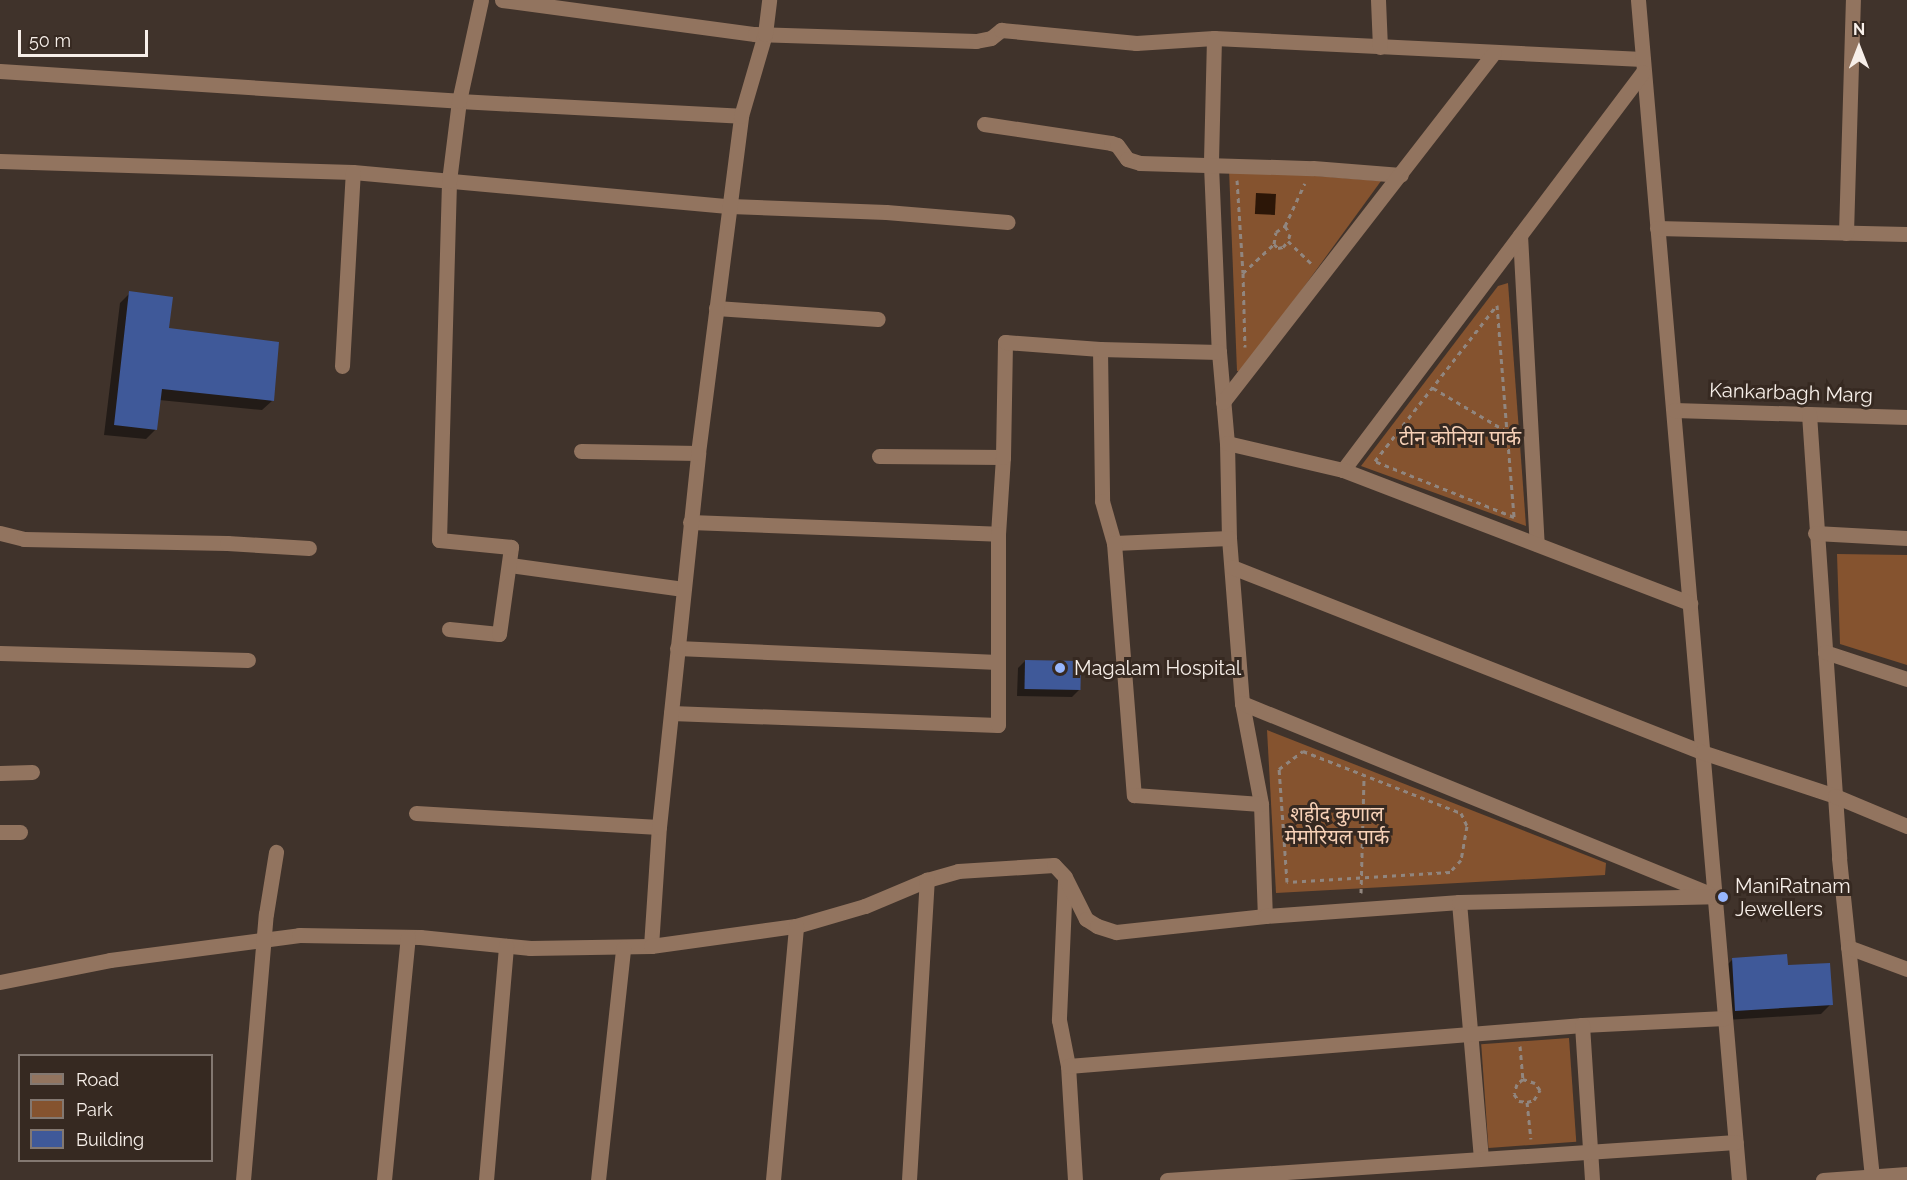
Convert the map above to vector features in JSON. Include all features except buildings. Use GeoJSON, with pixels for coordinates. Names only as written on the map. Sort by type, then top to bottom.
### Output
{"type":"FeatureCollection","features":[{"type":"Feature","properties":{"kind":"street"},"geometry":{"type":"LineString","coordinates":[[449,629],[498,634],[511,547],[439,540],[449,181],[459,101],[481,0]]}},
{"type":"Feature","properties":{"kind":"street"},"geometry":{"type":"LineString","coordinates":[[502,0],[765,34],[976,42],[991,38],[1001,30],[1136,43],[1214,38],[1494,53],[1643,65]]}},
{"type":"Feature","properties":{"kind":"street"},"geometry":{"type":"LineString","coordinates":[[651,945],[659,827],[683,589],[716,308],[741,116],[765,34],[769,0]]}},
{"type":"Feature","properties":{"kind":"street"},"geometry":{"type":"LineString","coordinates":[[1378,0],[1380,47]]}},
{"type":"Feature","properties":{"kind":"street"},"geometry":{"type":"LineString","coordinates":[[1638,0],[1738,1180]]}},
{"type":"Feature","properties":{"kind":"street"},"geometry":{"type":"LineString","coordinates":[[1846,233],[1853,0]]}},
{"type":"Feature","properties":{"kind":"street"},"geometry":{"type":"LineString","coordinates":[[1214,38],[1211,165],[1219,352],[1227,444],[1229,538],[1242,703],[1261,804],[1265,916]]}},
{"type":"Feature","properties":{"kind":"street"},"geometry":{"type":"LineString","coordinates":[[1223,402],[1494,53]]}},
{"type":"Feature","properties":{"kind":"street"},"geometry":{"type":"LineString","coordinates":[[1343,470],[1520,235],[1643,65]]}},
{"type":"Feature","properties":{"kind":"street"},"geometry":{"type":"LineString","coordinates":[[0,71],[459,101],[741,116]]}},
{"type":"Feature","properties":{"kind":"street"},"geometry":{"type":"LineString","coordinates":[[984,124],[1111,143],[1117,145],[1132,162],[1313,168],[1401,175]]}},
{"type":"Feature","properties":{"kind":"street"},"geometry":{"type":"LineString","coordinates":[[0,160],[353,172],[730,206],[886,212],[1008,222]]}},
{"type":"Feature","properties":{"kind":"street"},"geometry":{"type":"LineString","coordinates":[[342,366],[353,172]]}},
{"type":"Feature","properties":{"kind":"street"},"geometry":{"type":"LineString","coordinates":[[1657,228],[1907,234]]}},
{"type":"Feature","properties":{"kind":"street"},"geometry":{"type":"LineString","coordinates":[[1520,235],[1537,544]]}},
{"type":"Feature","properties":{"kind":"street"},"geometry":{"type":"LineString","coordinates":[[716,308],[878,319]]}},
{"type":"Feature","properties":{"kind":"street"},"geometry":{"type":"LineString","coordinates":[[671,713],[998,725],[998,534],[1003,457],[1005,342],[1100,349],[1219,352]]}},
{"type":"Feature","properties":{"kind":"street"},"geometry":{"type":"LineString","coordinates":[[1100,349],[1102,501],[1114,543],[1134,795],[1261,804]]}},
{"type":"Feature","properties":{"kind":"street","name":"Kankarbagh Marg"},"geometry":{"type":"LineString","coordinates":[[1674,410],[1907,417]]}},
{"type":"Feature","properties":{"kind":"street"},"geometry":{"type":"LineString","coordinates":[[1809,414],[1815,533],[1835,796],[1872,1177]]}},
{"type":"Feature","properties":{"kind":"street"},"geometry":{"type":"LineString","coordinates":[[1227,444],[1343,470],[1690,603]]}},
{"type":"Feature","properties":{"kind":"street"},"geometry":{"type":"LineString","coordinates":[[581,451],[698,453]]}},
{"type":"Feature","properties":{"kind":"street"},"geometry":{"type":"LineString","coordinates":[[879,456],[1003,457]]}},
{"type":"Feature","properties":{"kind":"street"},"geometry":{"type":"LineString","coordinates":[[690,522],[998,534]]}},
{"type":"Feature","properties":{"kind":"street"},"geometry":{"type":"LineString","coordinates":[[0,533],[24,539],[227,543],[309,548]]}},
{"type":"Feature","properties":{"kind":"street"},"geometry":{"type":"LineString","coordinates":[[1815,533],[1907,538]]}},
{"type":"Feature","properties":{"kind":"street"},"geometry":{"type":"LineString","coordinates":[[1114,543],[1229,538]]}},
{"type":"Feature","properties":{"kind":"street"},"geometry":{"type":"LineString","coordinates":[[510,565],[683,589]]}},
{"type":"Feature","properties":{"kind":"street"},"geometry":{"type":"LineString","coordinates":[[1232,567],[1702,752],[1835,796],[1907,826]]}},
{"type":"Feature","properties":{"kind":"street"},"geometry":{"type":"LineString","coordinates":[[677,648],[998,662]]}},
{"type":"Feature","properties":{"kind":"street"},"geometry":{"type":"LineString","coordinates":[[1825,652],[1907,679]]}},
{"type":"Feature","properties":{"kind":"street"},"geometry":{"type":"LineString","coordinates":[[0,653],[248,660]]}},
{"type":"Feature","properties":{"kind":"street"},"geometry":{"type":"LineString","coordinates":[[1242,703],[1715,896]]}},
{"type":"Feature","properties":{"kind":"street"},"geometry":{"type":"LineString","coordinates":[[0,773],[32,772]]}},
{"type":"Feature","properties":{"kind":"street"},"geometry":{"type":"LineString","coordinates":[[416,813],[659,827]]}},
{"type":"Feature","properties":{"kind":"street"},"geometry":{"type":"LineString","coordinates":[[0,832],[20,832]]}},
{"type":"Feature","properties":{"kind":"street"},"geometry":{"type":"LineString","coordinates":[[243,1180],[265,939],[276,852]]}},
{"type":"Feature","properties":{"kind":"street"},"geometry":{"type":"LineString","coordinates":[[0,982],[110,960],[299,935],[408,937],[530,948],[623,948],[651,945],[796,926],[865,906],[927,880],[958,871],[1054,865],[1065,877],[1086,920],[1116,932],[1265,916],[1459,902],[1715,896]]}},
{"type":"Feature","properties":{"kind":"street"},"geometry":{"type":"LineString","coordinates":[[1065,877],[1059,1020],[1068,1066],[1075,1180]]}},
{"type":"Feature","properties":{"kind":"street"},"geometry":{"type":"LineString","coordinates":[[909,1180],[927,880]]}},
{"type":"Feature","properties":{"kind":"street"},"geometry":{"type":"LineString","coordinates":[[1459,902],[1472,1032],[1481,1158]]}},
{"type":"Feature","properties":{"kind":"street"},"geometry":{"type":"LineString","coordinates":[[773,1180],[796,926]]}},
{"type":"Feature","properties":{"kind":"street"},"geometry":{"type":"LineString","coordinates":[[384,1180],[408,937]]}},
{"type":"Feature","properties":{"kind":"street"},"geometry":{"type":"LineString","coordinates":[[486,1180],[506,946]]}},
{"type":"Feature","properties":{"kind":"street"},"geometry":{"type":"LineString","coordinates":[[1848,947],[1907,969]]}},
{"type":"Feature","properties":{"kind":"street"},"geometry":{"type":"LineString","coordinates":[[598,1180],[623,948]]}},
{"type":"Feature","properties":{"kind":"street"},"geometry":{"type":"LineString","coordinates":[[1068,1066],[1472,1032],[1725,1018]]}},
{"type":"Feature","properties":{"kind":"street"},"geometry":{"type":"LineString","coordinates":[[1582,1025],[1592,1180]]}},
{"type":"Feature","properties":{"kind":"street"},"geometry":{"type":"LineString","coordinates":[[1167,1180],[1736,1142]]}},
{"type":"Feature","properties":{"kind":"street"},"geometry":{"type":"LineString","coordinates":[[1823,1180],[1907,1174]]}},
{"type":"Feature","properties":{"kind":"path"},"geometry":{"type":"LineString","coordinates":[[1243,273],[1274,244],[1276,232],[1285,226],[1313,168]]}},
{"type":"Feature","properties":{"kind":"path"},"geometry":{"type":"LineString","coordinates":[[1248,179],[1237,178],[1243,273],[1243,347],[1252,338]]}},
{"type":"Feature","properties":{"kind":"path"},"geometry":{"type":"LineString","coordinates":[[1294,183],[1315,184]]}},
{"type":"Feature","properties":{"kind":"path"},"geometry":{"type":"LineString","coordinates":[[1274,244],[1278,248],[1283,247],[1288,241],[1290,234],[1285,226]]}},
{"type":"Feature","properties":{"kind":"path"},"geometry":{"type":"LineString","coordinates":[[1288,241],[1310,264],[1317,254]]}},
{"type":"Feature","properties":{"kind":"path"},"geometry":{"type":"LineString","coordinates":[[1497,305],[1507,431],[1514,517],[1376,460],[1497,305]]}},
{"type":"Feature","properties":{"kind":"path"},"geometry":{"type":"LineString","coordinates":[[1433,388],[1507,431]]}},
{"type":"Feature","properties":{"kind":"path"},"geometry":{"type":"LineString","coordinates":[[1303,751],[1461,813],[1467,825],[1461,860],[1450,872],[1360,878],[1287,882],[1279,769],[1303,751]]}},
{"type":"Feature","properties":{"kind":"path"},"geometry":{"type":"LineString","coordinates":[[1362,910],[1360,878],[1364,775]]}},
{"type":"Feature","properties":{"kind":"path"},"geometry":{"type":"LineString","coordinates":[[1518,1029],[1523,1079]]}},
{"type":"Feature","properties":{"kind":"path"},"geometry":{"type":"LineString","coordinates":[[1523,1079],[1535,1083],[1540,1090],[1534,1100],[1519,1101],[1514,1094],[1517,1084],[1523,1079]]}},
{"type":"Feature","properties":{"kind":"path"},"geometry":{"type":"LineString","coordinates":[[1527,1102],[1532,1155]]}},
{"type":"Feature","properties":{"kind":"green space"},"geometry":{"type":"Polygon","coordinates":[[[1229,169],[1381,181],[1242,372],[1237,371],[1229,169]]]}},
{"type":"Feature","properties":{"kind":"green space","name":"टीन कोनिया पार्क"},"geometry":{"type":"Polygon","coordinates":[[[1508,283],[1526,526],[1361,466],[1498,286],[1508,283]]]}},
{"type":"Feature","properties":{"kind":"green space"},"geometry":{"type":"Polygon","coordinates":[[[1837,554],[1907,555],[1907,665],[1840,644],[1837,554]]]}},
{"type":"Feature","properties":{"kind":"green space","name":"शहीद कुणाल मेमोरियल पार्क"},"geometry":{"type":"Polygon","coordinates":[[[1267,730],[1606,863],[1605,875],[1276,893],[1267,730]]]}},
{"type":"Feature","properties":{"kind":"green space"},"geometry":{"type":"Polygon","coordinates":[[[1569,1038],[1576,1142],[1488,1148],[1481,1044],[1569,1038]]]}},
{"type":"Feature","properties":{"kind":"shaded area"},"geometry":{"type":"Polygon","coordinates":[[[1256,193],[1276,194],[1275,215],[1255,214],[1256,193]]]}},
{"type":"Feature","properties":{"kind":"place","name":"Magalam Hospital"},"geometry":{"type":"Point","coordinates":[1060,668]}},
{"type":"Feature","properties":{"kind":"place","name":"ManiRatnam Jewellers"},"geometry":{"type":"Point","coordinates":[1723,897]}}]}
